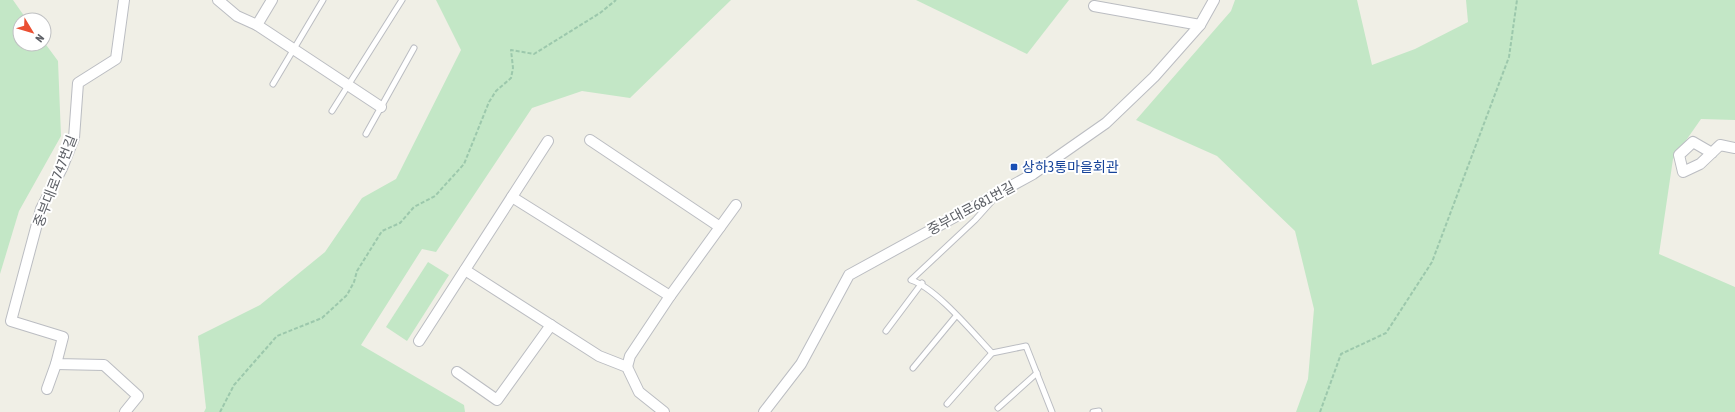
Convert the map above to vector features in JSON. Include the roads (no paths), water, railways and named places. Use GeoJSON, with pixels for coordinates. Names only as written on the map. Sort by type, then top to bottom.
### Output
{"type":"FeatureCollection","features":[{"type":"Feature","properties":{"kind":"street","name":"중부대로747번길"},"geometry":{"type":"LineString","coordinates":[[47,389],[56,364],[63,337],[10,321],[42,209],[62,168],[74,138],[78,83],[116,59],[124,0]]}},
{"type":"Feature","properties":{"kind":"street"},"geometry":{"type":"LineString","coordinates":[[218,0],[238,16],[257,25],[381,107]]}},
{"type":"Feature","properties":{"kind":"street"},"geometry":{"type":"LineString","coordinates":[[257,25],[272,0]]}},
{"type":"Feature","properties":{"kind":"street","name":"중부대로681번길"},"geometry":{"type":"LineString","coordinates":[[764,412],[801,364],[849,275],[1033,174],[1106,123],[1154,77],[1200,25],[1214,0]]}},
{"type":"Feature","properties":{"kind":"street"},"geometry":{"type":"LineString","coordinates":[[1094,6],[1200,25]]}},
{"type":"Feature","properties":{"kind":"street"},"geometry":{"type":"LineString","coordinates":[[590,140],[720,227]]}},
{"type":"Feature","properties":{"kind":"street"},"geometry":{"type":"LineString","coordinates":[[419,341],[548,142]]}},
{"type":"Feature","properties":{"kind":"street"},"geometry":{"type":"LineString","coordinates":[[1712,153],[1720,145],[1735,148]]}},
{"type":"Feature","properties":{"kind":"street"},"geometry":{"type":"LineString","coordinates":[[512,197],[670,296]]}},
{"type":"Feature","properties":{"kind":"street"},"geometry":{"type":"LineString","coordinates":[[626,367],[630,356],[670,296],[736,205]]}},
{"type":"Feature","properties":{"kind":"street"},"geometry":{"type":"LineString","coordinates":[[465,270],[599,356],[626,367],[639,392],[664,412]]}},
{"type":"Feature","properties":{"kind":"street"},"geometry":{"type":"LineString","coordinates":[[457,372],[498,400],[551,325]]}},
{"type":"Feature","properties":{"kind":"street"},"geometry":{"type":"LineString","coordinates":[[56,364],[104,365],[138,396],[125,412]]}},
{"type":"Feature","properties":{"kind":"lane"},"geometry":{"type":"LineString","coordinates":[[273,84],[293,48],[323,0]]}},
{"type":"Feature","properties":{"kind":"lane"},"geometry":{"type":"LineString","coordinates":[[332,111],[402,0]]}},
{"type":"Feature","properties":{"kind":"lane"},"geometry":{"type":"LineString","coordinates":[[366,134],[414,48]]}},
{"type":"Feature","properties":{"kind":"lane"},"geometry":{"type":"LineString","coordinates":[[992,354],[922,283],[911,280],[975,220],[998,194]]}},
{"type":"Feature","properties":{"kind":"lane"},"geometry":{"type":"LineString","coordinates":[[886,331],[922,283]]}},
{"type":"Feature","properties":{"kind":"lane"},"geometry":{"type":"LineString","coordinates":[[912,368],[956,316]]}},
{"type":"Feature","properties":{"kind":"lane"},"geometry":{"type":"LineString","coordinates":[[947,404],[992,354],[1026,346],[1052,412]]}},
{"type":"Feature","properties":{"kind":"lane"},"geometry":{"type":"LineString","coordinates":[[998,408],[1037,373]]}},
{"type":"Feature","properties":{"kind":"place","name":"상하3통마을회관"},"geometry":{"type":"Point","coordinates":[1014,167]}}]}
